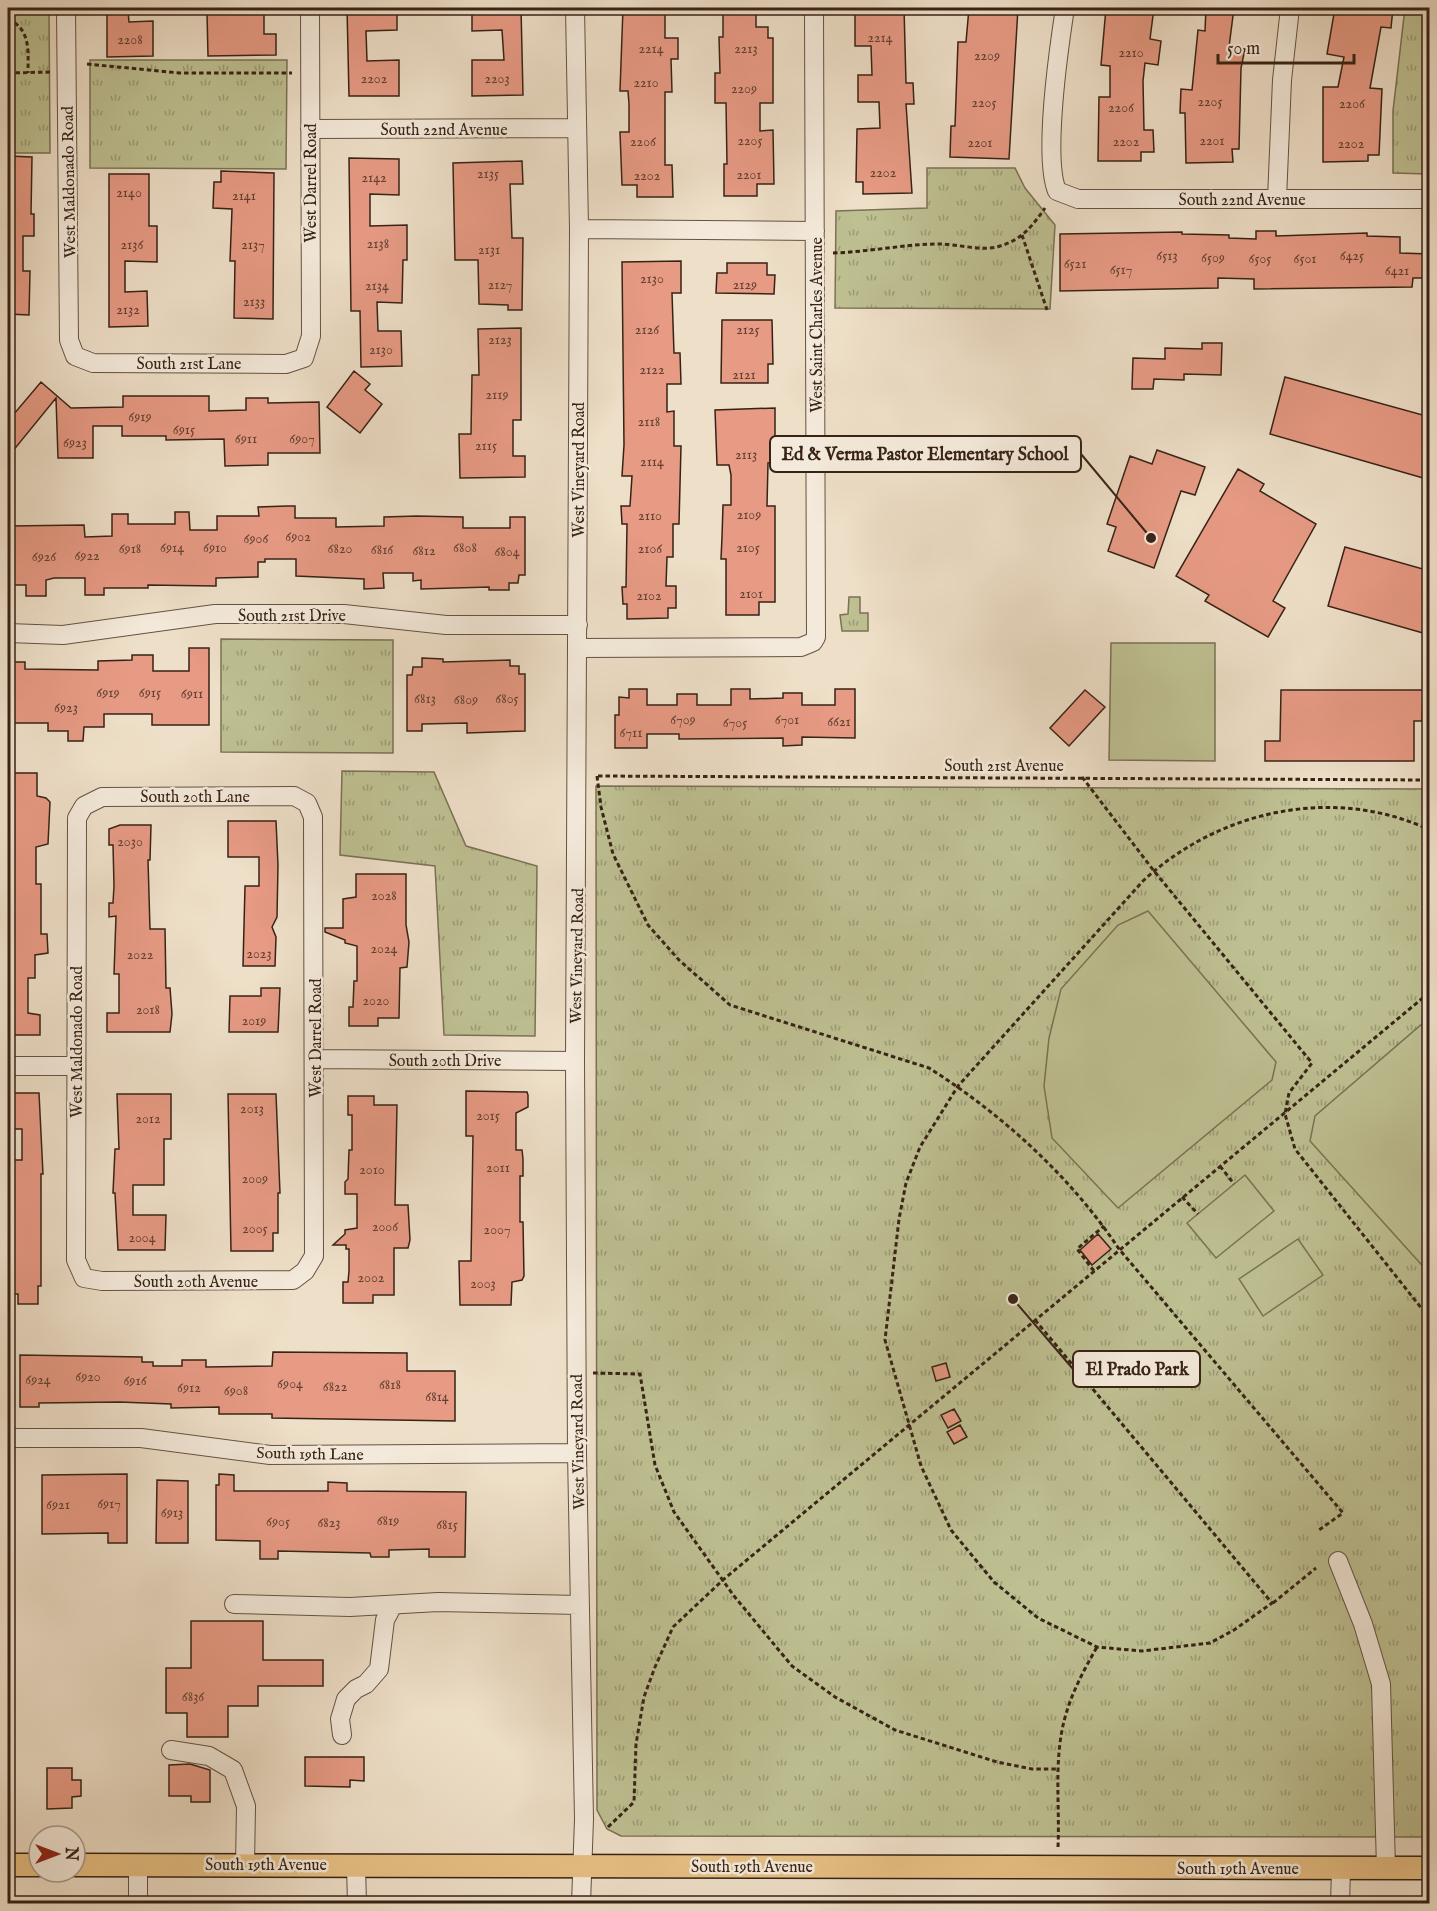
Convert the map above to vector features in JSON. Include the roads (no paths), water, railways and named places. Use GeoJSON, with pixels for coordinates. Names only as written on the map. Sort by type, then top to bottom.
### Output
{"type":"FeatureCollection","features":[{"type":"Feature","properties":{"kind":"main road","name":"South 19th Avenue"},"geometry":{"type":"LineString","coordinates":[[87,1864],[1430,1868]]}},
{"type":"Feature","properties":{"kind":"main road"},"geometry":{"type":"LineString","coordinates":[[8,1865],[27,1865]]}},
{"type":"Feature","properties":{"kind":"street","name":"West Maldonado Road"},"geometry":{"type":"LineString","coordinates":[[66,8],[69,340],[75,356]]}},
{"type":"Feature","properties":{"kind":"street","name":"West Darrel Road"},"geometry":{"type":"LineString","coordinates":[[304,358],[311,336],[310,8]]}},
{"type":"Feature","properties":{"kind":"street","name":"West Vineyard Road"},"geometry":{"type":"LineString","coordinates":[[575,8],[579,229],[578,775],[574,1061],[576,1373],[584,1866],[581,1904]]}},
{"type":"Feature","properties":{"kind":"street","name":"West Saint Charles Avenue"},"geometry":{"type":"LineString","coordinates":[[578,648],[801,647],[813,642],[818,624],[814,8]]}},
{"type":"Feature","properties":{"kind":"street","name":"South 22nd Avenue"},"geometry":{"type":"LineString","coordinates":[[1065,8],[1058,59],[1051,172],[1057,191],[1078,199],[1430,199]]}},
{"type":"Feature","properties":{"kind":"street"},"geometry":{"type":"LineString","coordinates":[[1278,199],[1282,80],[1290,8]]}},
{"type":"Feature","properties":{"kind":"street","name":"South 22nd Avenue"},"geometry":{"type":"LineString","coordinates":[[310,129],[577,128]]}},
{"type":"Feature","properties":{"kind":"street"},"geometry":{"type":"LineString","coordinates":[[579,229],[815,231]]}},
{"type":"Feature","properties":{"kind":"street","name":"South 21st Lane"},"geometry":{"type":"LineString","coordinates":[[75,356],[93,363],[286,364],[304,358]]}},
{"type":"Feature","properties":{"kind":"street","name":"South 21st Drive"},"geometry":{"type":"LineString","coordinates":[[8,633],[63,635],[215,615],[344,614],[446,625],[578,626]]}},
{"type":"Feature","properties":{"kind":"street","name":"South 20th Lane"},"geometry":{"type":"LineString","coordinates":[[84,806],[102,797],[294,796],[307,803]]}},
{"type":"Feature","properties":{"kind":"street","name":"West Darrel Road"},"geometry":{"type":"LineString","coordinates":[[305,1271],[314,1256],[315,1059],[313,817],[307,803]]}},
{"type":"Feature","properties":{"kind":"street","name":"West Maldonado Road"},"geometry":{"type":"LineString","coordinates":[[84,806],[77,818],[75,1260],[84,1278]]}},
{"type":"Feature","properties":{"kind":"street","name":"South 20th Drive"},"geometry":{"type":"LineString","coordinates":[[315,1059],[574,1061]]}},
{"type":"Feature","properties":{"kind":"street"},"geometry":{"type":"LineString","coordinates":[[8,1066],[76,1066]]}},
{"type":"Feature","properties":{"kind":"street","name":"South 20th Avenue"},"geometry":{"type":"LineString","coordinates":[[84,1278],[102,1281],[293,1280],[305,1271]]}},
{"type":"Feature","properties":{"kind":"street","name":"South 19th Lane"},"geometry":{"type":"LineString","coordinates":[[8,1438],[141,1438],[270,1455],[577,1453]]}},
{"type":"Feature","properties":{"kind":"street"},"geometry":{"type":"LineString","coordinates":[[1338,1561],[1363,1624],[1381,1684],[1386,1868]]}},
{"type":"Feature","properties":{"kind":"street"},"geometry":{"type":"LineString","coordinates":[[234,1604],[392,1607],[438,1602],[580,1605]]}},
{"type":"Feature","properties":{"kind":"street"},"geometry":{"type":"LineString","coordinates":[[342,1735],[340,1719],[346,1699],[356,1689],[366,1684],[379,1669],[385,1620],[392,1607]]}},
{"type":"Feature","properties":{"kind":"street"},"geometry":{"type":"LineString","coordinates":[[171,1750],[209,1756],[233,1770],[246,1806],[245,1865]]}},
{"type":"Feature","properties":{"kind":"street"},"geometry":{"type":"LineString","coordinates":[[138,1864],[138,1904]]}},
{"type":"Feature","properties":{"kind":"street"},"geometry":{"type":"LineString","coordinates":[[356,1865],[357,1904]]}},
{"type":"Feature","properties":{"kind":"street"},"geometry":{"type":"LineString","coordinates":[[1340,1904],[1341,1869]]}},
{"type":"Feature","properties":{"kind":"place","name":"Ed & Verma Pastor Elementary School"},"geometry":{"type":"Point","coordinates":[1151,538]}},
{"type":"Feature","properties":{"kind":"place","name":"El Prado Park"},"geometry":{"type":"Point","coordinates":[1013,1299]}}]}
